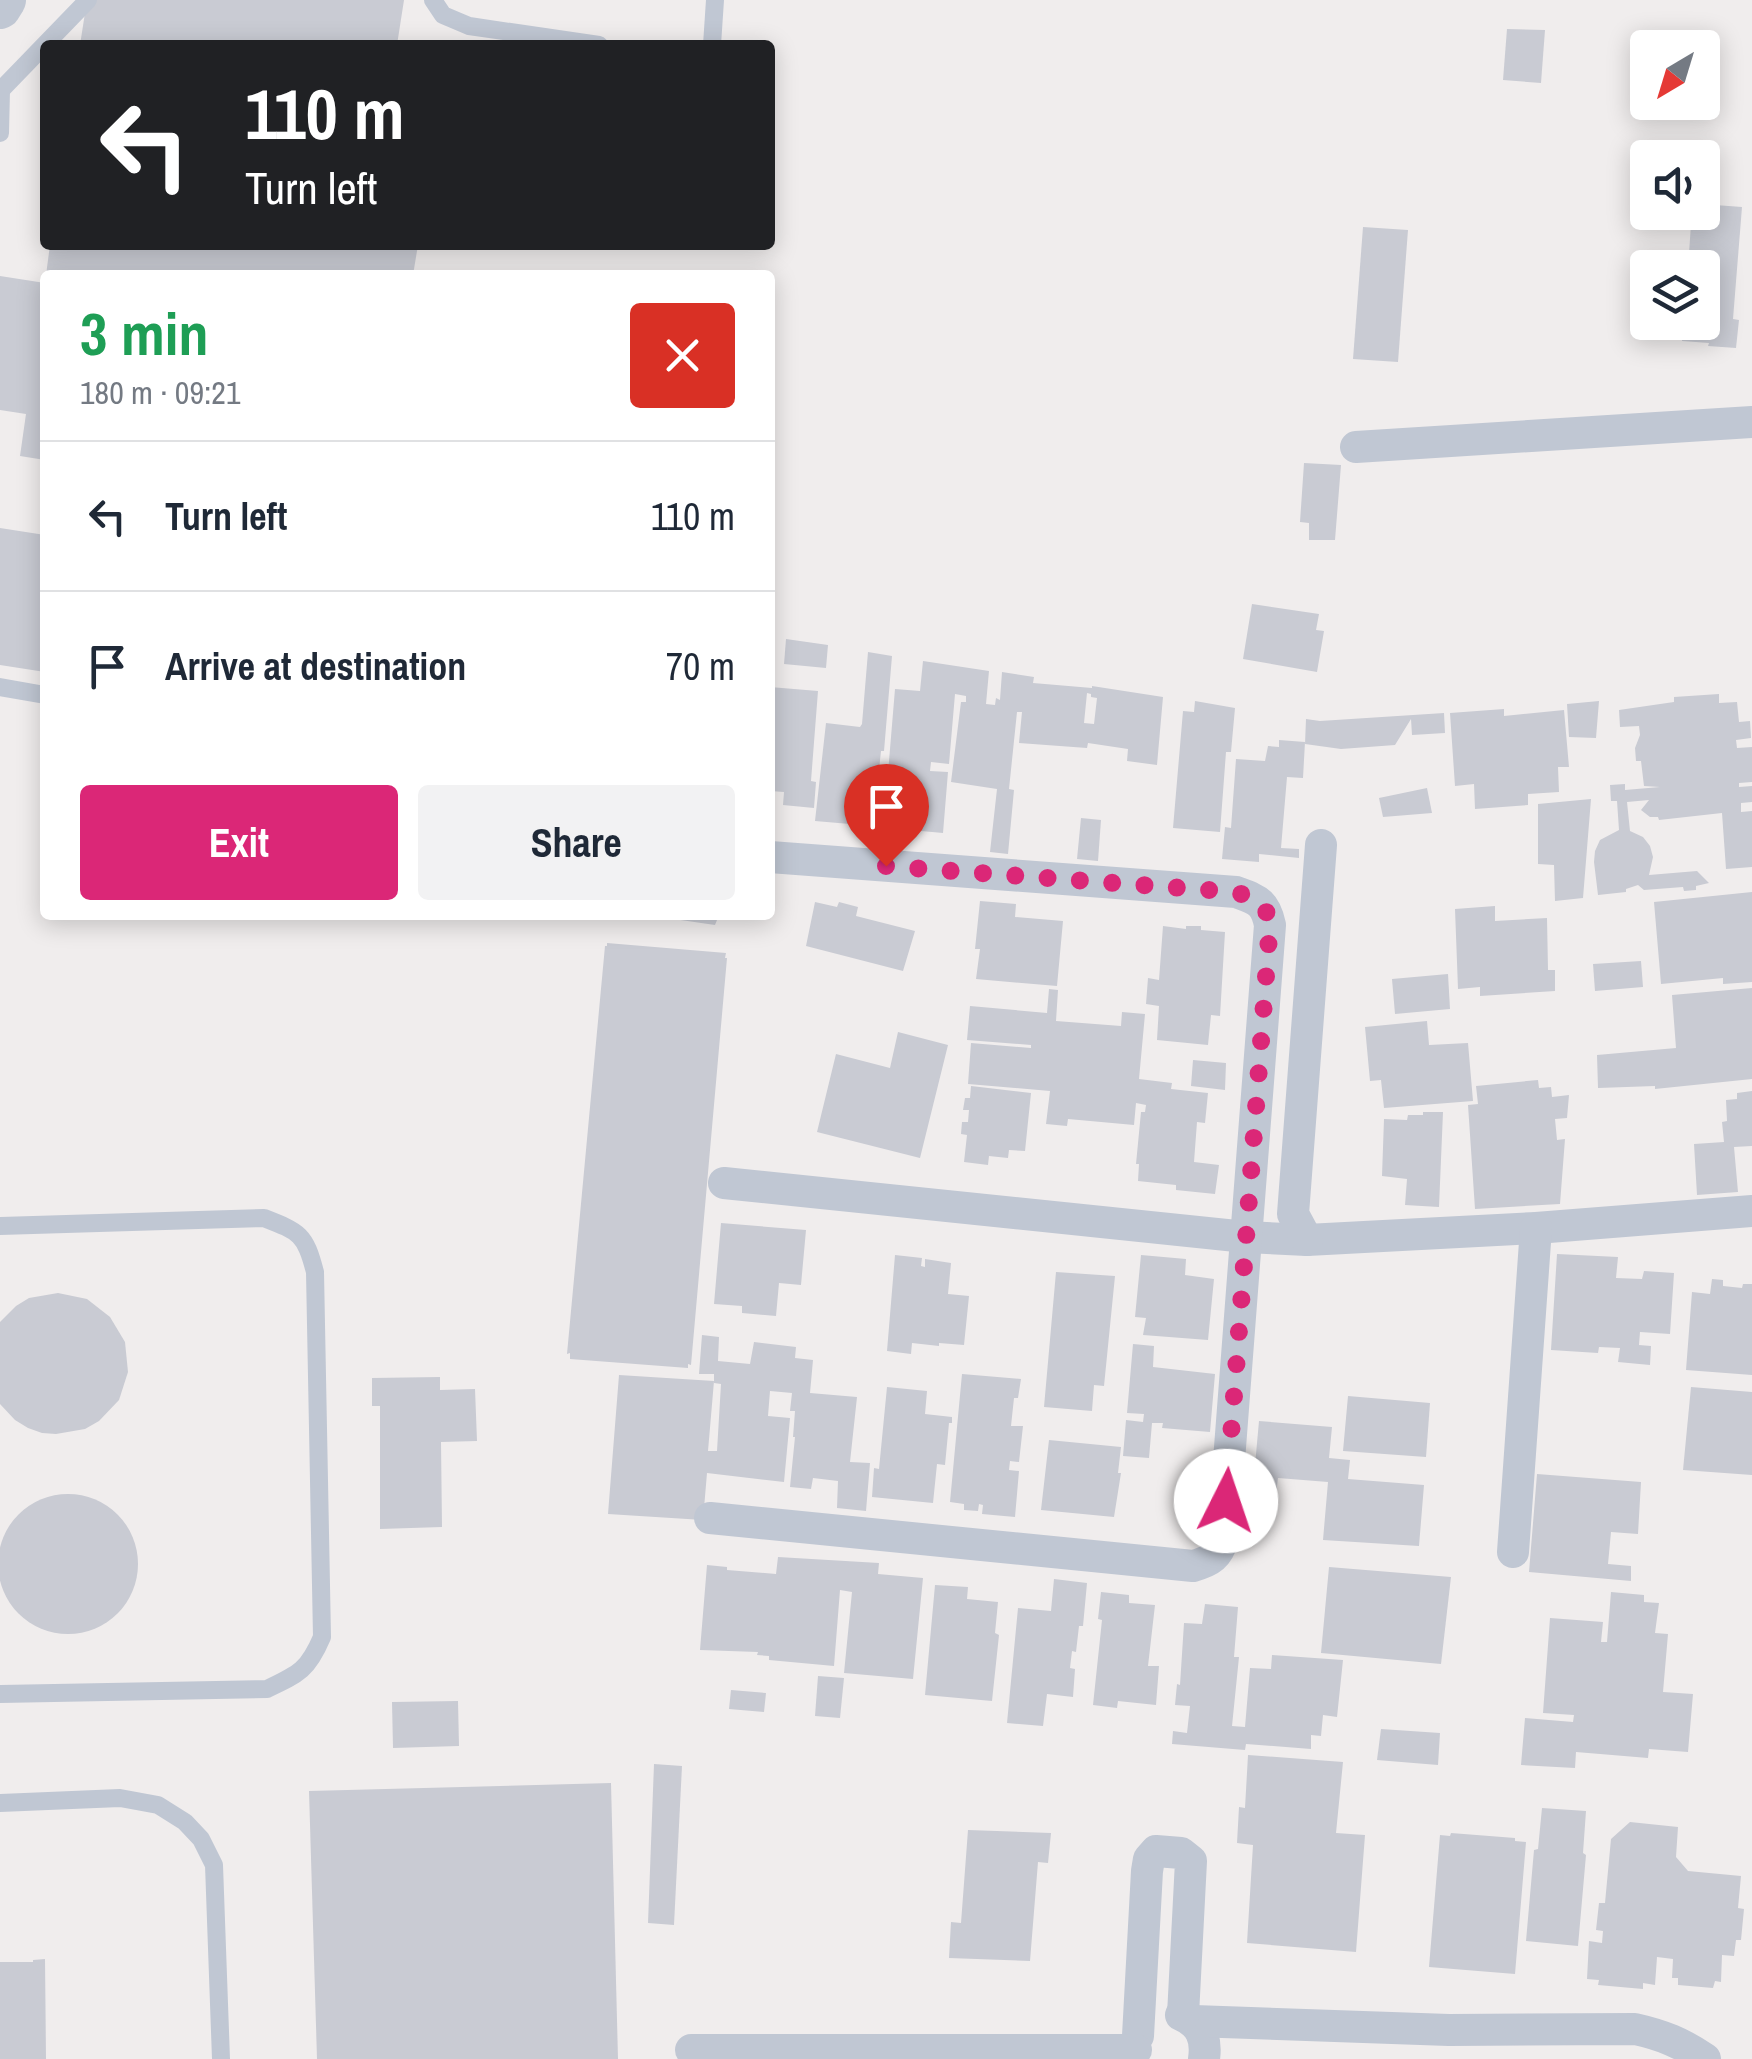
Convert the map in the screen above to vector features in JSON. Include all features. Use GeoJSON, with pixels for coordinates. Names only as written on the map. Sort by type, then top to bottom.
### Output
{"type":"FeatureCollection","features":[{"type":"Feature","properties":{"kind":"street"},"geometry":{"type":"LineString","coordinates":[[0,8],[5,0]]}},
{"type":"Feature","properties":{"kind":"street"},"geometry":{"type":"LineString","coordinates":[[1356,448],[1752,422]]}},
{"type":"Feature","properties":{"kind":"street"},"geometry":{"type":"LineString","coordinates":[[1307,1240],[1293,1214],[1321,844]]}},
{"type":"Feature","properties":{"kind":"street"},"geometry":{"type":"LineString","coordinates":[[710,1518],[1193,1566],[1208,1562],[1219,1553],[1223,1539],[1270,924],[1267,911],[1259,901],[1236,892],[775,857]]}},
{"type":"Feature","properties":{"kind":"street"},"geometry":{"type":"LineString","coordinates":[[724,1182],[1307,1240],[1752,1211]]}},
{"type":"Feature","properties":{"kind":"street"},"geometry":{"type":"LineString","coordinates":[[1513,1552],[1536,1228]]}},
{"type":"Feature","properties":{"kind":"street"},"geometry":{"type":"LineString","coordinates":[[1137,2048],[1146,1871],[1156,1851],[1181,1853],[1191,1860],[1188,2018],[1202,2032],[1206,2045],[1204,2059]]}},
{"type":"Feature","properties":{"kind":"street"},"geometry":{"type":"LineString","coordinates":[[1137,2048],[1145,2024],[1169,2013],[1450,2045],[1634,2029],[1681,2042],[1706,2059]]}},
{"type":"Feature","properties":{"kind":"street"},"geometry":{"type":"LineString","coordinates":[[691,2050],[1137,2048]]}},
{"type":"Feature","properties":{"kind":"lane"},"geometry":{"type":"LineString","coordinates":[[49,40],[88,0]]}},
{"type":"Feature","properties":{"kind":"lane"},"geometry":{"type":"LineString","coordinates":[[433,0],[443,15],[470,26],[565,40]]}},
{"type":"Feature","properties":{"kind":"lane"},"geometry":{"type":"LineString","coordinates":[[712,40],[715,0]]}},
{"type":"Feature","properties":{"kind":"lane"},"geometry":{"type":"LineString","coordinates":[[0,134],[1,90],[40,50]]}},
{"type":"Feature","properties":{"kind":"lane"},"geometry":{"type":"LineString","coordinates":[[0,687],[40,694]]}},
{"type":"Feature","properties":{"kind":"lane"},"geometry":{"type":"LineString","coordinates":[[0,1226],[264,1218],[286,1226],[307,1242],[315,1272],[322,1637],[312,1660],[293,1677],[268,1689],[0,1694]]}},
{"type":"Feature","properties":{"kind":"lane"},"geometry":{"type":"LineString","coordinates":[[0,1803],[120,1798],[158,1806],[185,1822],[202,1839],[214,1864],[221,2059]]}},
{"type":"Feature","properties":{"kind":"building"},"geometry":{"type":"Polygon","coordinates":[[[87,0],[404,0],[398,40],[81,40],[87,0]]]}},
{"type":"Feature","properties":{"kind":"building"},"geometry":{"type":"Polygon","coordinates":[[[1507,29],[1545,30],[1541,83],[1503,80],[1507,29]]]}},
{"type":"Feature","properties":{"kind":"building"},"geometry":{"type":"Polygon","coordinates":[[[1720,205],[1742,207],[1733,319],[1739,320],[1736,348],[1682,341],[1720,340],[1720,250],[1689,250],[1691,230],[1720,230],[1720,205]]]}},
{"type":"Feature","properties":{"kind":"building"},"geometry":{"type":"Polygon","coordinates":[[[1363,227],[1408,230],[1398,362],[1353,359],[1363,227]]]}},
{"type":"Feature","properties":{"kind":"building"},"geometry":{"type":"Polygon","coordinates":[[[49,250],[417,250],[414,270],[47,270],[49,250]]]}},
{"type":"Feature","properties":{"kind":"building"},"geometry":{"type":"Polygon","coordinates":[[[0,276],[40,282],[40,459],[20,456],[26,414],[0,410],[0,276]]]}},
{"type":"Feature","properties":{"kind":"building"},"geometry":{"type":"Polygon","coordinates":[[[1304,463],[1341,465],[1335,540],[1309,540],[1309,523],[1300,522],[1304,463]]]}},
{"type":"Feature","properties":{"kind":"building"},"geometry":{"type":"Polygon","coordinates":[[[0,528],[40,534],[40,671],[0,665],[0,528]]]}},
{"type":"Feature","properties":{"kind":"building"},"geometry":{"type":"Polygon","coordinates":[[[1252,604],[1319,614],[1316,630],[1324,631],[1317,672],[1243,659],[1252,604]]]}},
{"type":"Feature","properties":{"kind":"building"},"geometry":{"type":"Polygon","coordinates":[[[786,639],[828,645],[826,668],[784,664],[786,639]]]}},
{"type":"Feature","properties":{"kind":"building"},"geometry":{"type":"Polygon","coordinates":[[[868,652],[892,656],[873,826],[815,821],[826,723],[860,727],[862,724],[868,652]]]}},
{"type":"Feature","properties":{"kind":"building"},"geometry":{"type":"Polygon","coordinates":[[[923,661],[989,671],[986,704],[995,705],[996,698],[1000,700],[1002,672],[1034,677],[1033,683],[1092,686],[1163,697],[1157,765],[1127,761],[1128,749],[1088,743],[1087,748],[1019,743],[1022,712],[1017,712],[1009,789],[1014,790],[1008,854],[990,852],[997,789],[951,782],[961,702],[966,702],[966,696],[955,694],[949,764],[931,762],[930,771],[948,772],[943,833],[877,827],[879,797],[886,797],[895,689],[920,691],[923,661]],[[1087,693],[1084,723],[1094,724],[1097,698],[1087,693]]]}},
{"type":"Feature","properties":{"kind":"building"},"geometry":{"type":"Polygon","coordinates":[[[775,687],[818,691],[811,781],[816,782],[814,808],[783,805],[784,792],[775,791],[775,687]]]}},
{"type":"Feature","properties":{"kind":"building"},"geometry":{"type":"Polygon","coordinates":[[[1719,694],[1719,703],[1737,702],[1739,722],[1750,721],[1751,738],[1736,740],[1737,748],[1752,747],[1752,782],[1739,783],[1739,787],[1752,786],[1752,802],[1741,803],[1741,812],[1752,811],[1752,867],[1726,869],[1722,813],[1659,820],[1641,810],[1649,800],[1627,802],[1630,831],[1650,846],[1653,857],[1649,875],[1697,871],[1709,883],[1684,891],[1683,887],[1644,890],[1638,885],[1626,892],[1598,895],[1595,851],[1600,840],[1619,830],[1617,801],[1611,801],[1610,785],[1625,784],[1625,790],[1660,787],[1644,786],[1641,761],[1636,761],[1639,726],[1620,727],[1619,710],[1674,702],[1674,697],[1719,694]]]}},
{"type":"Feature","properties":{"kind":"building"},"geometry":{"type":"Polygon","coordinates":[[[1195,701],[1235,708],[1231,752],[1226,752],[1220,832],[1173,828],[1183,711],[1194,712],[1195,701]]]}},
{"type":"Feature","properties":{"kind":"building"},"geometry":{"type":"Polygon","coordinates":[[[1599,701],[1596,738],[1569,737],[1567,704],[1599,701]]]}},
{"type":"Feature","properties":{"kind":"building"},"geometry":{"type":"Polygon","coordinates":[[[1504,709],[1504,716],[1564,710],[1569,767],[1558,767],[1559,792],[1528,794],[1528,805],[1475,809],[1474,784],[1455,786],[1450,713],[1504,709]]]}},
{"type":"Feature","properties":{"kind":"building"},"geometry":{"type":"Polygon","coordinates":[[[1444,713],[1445,733],[1412,735],[1411,719],[1395,745],[1341,749],[1305,744],[1306,719],[1444,713]]]}},
{"type":"Feature","properties":{"kind":"building"},"geometry":{"type":"Polygon","coordinates":[[[1279,740],[1305,742],[1303,778],[1287,777],[1281,848],[1299,849],[1299,858],[1259,854],[1259,862],[1222,859],[1225,827],[1231,828],[1236,759],[1265,761],[1268,746],[1279,747],[1279,740]]]}},
{"type":"Feature","properties":{"kind":"building"},"geometry":{"type":"Polygon","coordinates":[[[1427,788],[1432,813],[1383,817],[1379,798],[1427,788]]]}},
{"type":"Feature","properties":{"kind":"building"},"geometry":{"type":"Polygon","coordinates":[[[1591,799],[1583,898],[1555,901],[1554,865],[1538,864],[1538,804],[1591,799]]]}},
{"type":"Feature","properties":{"kind":"building"},"geometry":{"type":"Polygon","coordinates":[[[1081,818],[1101,820],[1098,861],[1077,859],[1081,818]]]}},
{"type":"Feature","properties":{"kind":"building"},"geometry":{"type":"Polygon","coordinates":[[[1752,892],[1752,982],[1723,984],[1723,978],[1661,984],[1654,902],[1752,892]]]}},
{"type":"Feature","properties":{"kind":"building"},"geometry":{"type":"Polygon","coordinates":[[[980,901],[1016,904],[1015,917],[1063,921],[1057,986],[976,979],[980,901]]]}},
{"type":"Feature","properties":{"kind":"building"},"geometry":{"type":"Polygon","coordinates":[[[815,902],[858,907],[856,916],[915,931],[903,971],[806,946],[815,902]]]}},
{"type":"Feature","properties":{"kind":"building"},"geometry":{"type":"Polygon","coordinates":[[[1495,906],[1495,921],[1547,918],[1548,970],[1555,970],[1555,991],[1480,996],[1480,987],[1458,989],[1455,909],[1495,906]]]}},
{"type":"Feature","properties":{"kind":"building"},"geometry":{"type":"Polygon","coordinates":[[[681,920],[717,920],[715,925],[681,920]]]}},
{"type":"Feature","properties":{"kind":"building"},"geometry":{"type":"Polygon","coordinates":[[[1163,926],[1201,926],[1201,930],[1225,932],[1220,1016],[1211,1015],[1208,1045],[1157,1040],[1159,1006],[1146,1004],[1148,978],[1159,980],[1163,926]]]}},
{"type":"Feature","properties":{"kind":"building"},"geometry":{"type":"Polygon","coordinates":[[[607,943],[726,953],[727,958],[688,1368],[570,1359],[570,1353],[567,1354],[607,943]]]}},
{"type":"Feature","properties":{"kind":"building"},"geometry":{"type":"Polygon","coordinates":[[[1641,961],[1643,987],[1595,991],[1593,964],[1641,961]]]}},
{"type":"Feature","properties":{"kind":"building"},"geometry":{"type":"Polygon","coordinates":[[[1448,974],[1450,1009],[1395,1014],[1392,979],[1448,974]]]}},
{"type":"Feature","properties":{"kind":"building"},"geometry":{"type":"Polygon","coordinates":[[[1752,988],[1752,1079],[1655,1089],[1598,1088],[1597,1055],[1676,1048],[1672,995],[1752,988]]]}},
{"type":"Feature","properties":{"kind":"building"},"geometry":{"type":"Polygon","coordinates":[[[1049,989],[1058,990],[1056,1021],[1121,1026],[1122,1012],[1145,1014],[1139,1079],[1172,1083],[1171,1089],[1208,1093],[1205,1123],[1197,1122],[1194,1162],[1219,1165],[1215,1194],[1138,1181],[1141,1112],[1145,1112],[1146,1105],[1136,1103],[1134,1125],[1068,1119],[1067,1126],[1046,1124],[1050,1091],[968,1084],[971,1043],[1031,1048],[967,1040],[970,1006],[1047,1013],[1049,989]]]}},
{"type":"Feature","properties":{"kind":"building"},"geometry":{"type":"Polygon","coordinates":[[[1427,1021],[1429,1045],[1468,1043],[1473,1101],[1384,1108],[1381,1080],[1370,1081],[1365,1027],[1427,1021]]]}},
{"type":"Feature","properties":{"kind":"building"},"geometry":{"type":"Polygon","coordinates":[[[898,1032],[948,1045],[920,1158],[817,1132],[836,1054],[890,1068],[898,1032]]]}},
{"type":"Feature","properties":{"kind":"building"},"geometry":{"type":"Polygon","coordinates":[[[1193,1060],[1226,1063],[1225,1090],[1191,1086],[1193,1060]]]}},
{"type":"Feature","properties":{"kind":"building"},"geometry":{"type":"Polygon","coordinates":[[[1538,1080],[1539,1088],[1551,1087],[1552,1097],[1569,1095],[1567,1118],[1555,1119],[1557,1140],[1565,1139],[1560,1204],[1475,1209],[1468,1105],[1478,1104],[1476,1086],[1538,1080]]]}},
{"type":"Feature","properties":{"kind":"building"},"geometry":{"type":"Polygon","coordinates":[[[971,1086],[1031,1093],[1025,1151],[1009,1150],[1008,1158],[989,1156],[988,1165],[964,1162],[967,1135],[961,1134],[962,1122],[968,1122],[969,1110],[963,1110],[971,1086]]]}},
{"type":"Feature","properties":{"kind":"building"},"geometry":{"type":"Polygon","coordinates":[[[1752,1091],[1752,1146],[1734,1147],[1738,1192],[1697,1195],[1694,1144],[1724,1142],[1726,1100],[1737,1099],[1737,1093],[1752,1091]]]}},
{"type":"Feature","properties":{"kind":"building"},"geometry":{"type":"Polygon","coordinates":[[[1443,1112],[1439,1207],[1405,1205],[1407,1179],[1382,1176],[1384,1119],[1407,1120],[1408,1115],[1443,1112]]]}},
{"type":"Feature","properties":{"kind":"building"},"geometry":{"type":"Polygon","coordinates":[[[721,1223],[806,1230],[801,1285],[779,1283],[776,1316],[742,1313],[742,1306],[714,1304],[721,1223]]]}},
{"type":"Feature","properties":{"kind":"building"},"geometry":{"type":"Polygon","coordinates":[[[1557,1254],[1618,1257],[1616,1278],[1642,1279],[1644,1271],[1674,1273],[1670,1334],[1640,1332],[1639,1345],[1651,1346],[1650,1365],[1618,1362],[1620,1348],[1599,1347],[1598,1353],[1551,1350],[1557,1254]]]}},
{"type":"Feature","properties":{"kind":"building"},"geometry":{"type":"Polygon","coordinates":[[[895,1255],[922,1258],[921,1266],[925,1267],[925,1259],[951,1263],[948,1294],[969,1296],[964,1345],[912,1343],[911,1354],[887,1351],[895,1255]]]}},
{"type":"Feature","properties":{"kind":"building"},"geometry":{"type":"Polygon","coordinates":[[[1141,1255],[1186,1259],[1185,1275],[1214,1279],[1208,1340],[1143,1335],[1146,1318],[1135,1317],[1141,1255]]]}},
{"type":"Feature","properties":{"kind":"building"},"geometry":{"type":"Polygon","coordinates":[[[1056,1272],[1115,1276],[1104,1386],[1094,1385],[1092,1411],[1044,1407],[1056,1272]]]}},
{"type":"Feature","properties":{"kind":"building"},"geometry":{"type":"Polygon","coordinates":[[[1712,1279],[1723,1280],[1723,1286],[1742,1288],[1743,1284],[1752,1284],[1752,1375],[1686,1370],[1692,1292],[1710,1294],[1712,1279]]]}},
{"type":"Feature","properties":{"kind":"building"},"geometry":{"type":"Polygon","coordinates":[[[58,1293],[87,1299],[110,1317],[125,1342],[128,1372],[119,1400],[99,1421],[85,1429],[56,1434],[28,1428],[0,1404],[0,1322],[29,1298],[58,1293]]]}},
{"type":"Feature","properties":{"kind":"building"},"geometry":{"type":"Polygon","coordinates":[[[702,1335],[719,1337],[718,1361],[750,1364],[754,1342],[796,1347],[795,1358],[813,1360],[810,1393],[857,1397],[850,1462],[870,1463],[866,1511],[837,1508],[838,1481],[813,1478],[811,1489],[790,1487],[795,1437],[795,1411],[790,1411],[792,1393],[770,1391],[768,1416],[790,1418],[784,1482],[707,1473],[703,1520],[608,1514],[619,1375],[714,1381],[714,1374],[699,1374],[702,1335]],[[714,1381],[708,1451],[717,1451],[721,1384],[714,1381]]]}},
{"type":"Feature","properties":{"kind":"building"},"geometry":{"type":"Polygon","coordinates":[[[1133,1344],[1154,1346],[1153,1367],[1215,1374],[1210,1432],[1162,1428],[1163,1423],[1152,1423],[1149,1458],[1123,1456],[1126,1420],[1143,1422],[1144,1414],[1127,1413],[1133,1344]]]}},
{"type":"Feature","properties":{"kind":"building"},"geometry":{"type":"Polygon","coordinates":[[[962,1374],[1021,1379],[1011,1426],[1023,1426],[1019,1462],[1010,1461],[1009,1470],[1019,1471],[1015,1517],[982,1514],[983,1505],[979,1504],[978,1511],[964,1510],[964,1504],[950,1502],[962,1374]]]}},
{"type":"Feature","properties":{"kind":"building"},"geometry":{"type":"Polygon","coordinates":[[[440,1377],[440,1390],[475,1389],[477,1441],[441,1442],[442,1527],[380,1529],[380,1406],[372,1406],[372,1378],[440,1377]]]}},
{"type":"Feature","properties":{"kind":"building"},"geometry":{"type":"Polygon","coordinates":[[[887,1387],[927,1391],[925,1414],[952,1417],[945,1465],[937,1464],[933,1503],[872,1497],[874,1468],[879,1469],[887,1387]]]}},
{"type":"Feature","properties":{"kind":"building"},"geometry":{"type":"Polygon","coordinates":[[[1691,1387],[1752,1392],[1752,1475],[1683,1470],[1691,1387]]]}},
{"type":"Feature","properties":{"kind":"building"},"geometry":{"type":"Polygon","coordinates":[[[1348,1396],[1430,1403],[1426,1457],[1343,1451],[1348,1396]]]}},
{"type":"Feature","properties":{"kind":"building"},"geometry":{"type":"Polygon","coordinates":[[[1259,1421],[1332,1427],[1329,1458],[1350,1460],[1348,1479],[1424,1485],[1419,1546],[1323,1540],[1328,1482],[1278,1478],[1274,1511],[1251,1509],[1259,1421]]]}},
{"type":"Feature","properties":{"kind":"building"},"geometry":{"type":"Polygon","coordinates":[[[1049,1440],[1121,1447],[1114,1517],[1041,1510],[1049,1440]]]}},
{"type":"Feature","properties":{"kind":"building"},"geometry":{"type":"Polygon","coordinates":[[[1537,1474],[1641,1482],[1638,1534],[1611,1532],[1608,1564],[1631,1566],[1631,1581],[1529,1572],[1537,1474]]]}},
{"type":"Feature","properties":{"kind":"building"},"geometry":{"type":"Polygon","coordinates":[[[54,1495],[82,1495],[107,1506],[126,1525],[137,1550],[137,1578],[126,1603],[107,1622],[82,1633],[54,1633],[29,1622],[10,1603],[-1,1578],[-1,1550],[10,1525],[29,1506],[54,1495]]]}},
{"type":"Feature","properties":{"kind":"building"},"geometry":{"type":"Polygon","coordinates":[[[778,1557],[879,1563],[878,1574],[923,1578],[913,1679],[844,1673],[852,1592],[840,1590],[834,1666],[769,1660],[769,1656],[757,1655],[758,1652],[700,1650],[707,1565],[776,1574],[778,1557]]]}},
{"type":"Feature","properties":{"kind":"building"},"geometry":{"type":"Polygon","coordinates":[[[1329,1567],[1451,1577],[1441,1664],[1321,1653],[1329,1567]]]}},
{"type":"Feature","properties":{"kind":"building"},"geometry":{"type":"Polygon","coordinates":[[[1054,1579],[1087,1583],[1083,1626],[1079,1626],[1076,1652],[1072,1651],[1073,1697],[1047,1694],[1043,1726],[1007,1723],[1018,1608],[1051,1611],[1054,1579]]]}},
{"type":"Feature","properties":{"kind":"building"},"geometry":{"type":"Polygon","coordinates":[[[935,1585],[968,1587],[967,1599],[998,1602],[992,1701],[925,1695],[935,1585]]]}},
{"type":"Feature","properties":{"kind":"building"},"geometry":{"type":"Polygon","coordinates":[[[1101,1592],[1129,1595],[1129,1603],[1155,1605],[1148,1666],[1159,1666],[1156,1705],[1118,1701],[1117,1708],[1093,1705],[1101,1592]]]}},
{"type":"Feature","properties":{"kind":"building"},"geometry":{"type":"Polygon","coordinates":[[[1611,1592],[1644,1595],[1644,1602],[1659,1603],[1655,1633],[1668,1634],[1663,1692],[1693,1694],[1688,1752],[1649,1749],[1648,1758],[1576,1752],[1575,1768],[1521,1765],[1525,1718],[1573,1722],[1574,1715],[1543,1713],[1550,1618],[1603,1622],[1601,1642],[1607,1642],[1611,1592]]]}},
{"type":"Feature","properties":{"kind":"building"},"geometry":{"type":"Polygon","coordinates":[[[1205,1604],[1238,1607],[1234,1657],[1239,1657],[1232,1726],[1245,1727],[1250,1668],[1271,1669],[1272,1655],[1343,1660],[1337,1717],[1323,1715],[1321,1736],[1311,1735],[1311,1749],[1246,1744],[1245,1750],[1172,1744],[1173,1731],[1187,1733],[1190,1706],[1175,1705],[1184,1623],[1202,1624],[1205,1604]]]}},
{"type":"Feature","properties":{"kind":"building"},"geometry":{"type":"Polygon","coordinates":[[[818,1676],[844,1678],[840,1718],[815,1716],[818,1676]]]}},
{"type":"Feature","properties":{"kind":"building"},"geometry":{"type":"Polygon","coordinates":[[[731,1690],[766,1693],[764,1712],[729,1709],[731,1690]]]}},
{"type":"Feature","properties":{"kind":"building"},"geometry":{"type":"Polygon","coordinates":[[[458,1701],[459,1746],[393,1748],[392,1702],[458,1701]]]}},
{"type":"Feature","properties":{"kind":"building"},"geometry":{"type":"Polygon","coordinates":[[[1381,1729],[1440,1733],[1438,1765],[1377,1760],[1381,1729]]]}},
{"type":"Feature","properties":{"kind":"building"},"geometry":{"type":"Polygon","coordinates":[[[1248,1755],[1343,1762],[1336,1833],[1365,1835],[1356,1952],[1247,1943],[1253,1845],[1237,1843],[1239,1807],[1245,1808],[1248,1755]]]}},
{"type":"Feature","properties":{"kind":"building"},"geometry":{"type":"Polygon","coordinates":[[[654,1764],[682,1766],[674,1925],[648,1923],[654,1764]]]}},
{"type":"Feature","properties":{"kind":"building"},"geometry":{"type":"Polygon","coordinates":[[[611,1783],[618,2059],[317,2059],[309,1791],[611,1783]]]}},
{"type":"Feature","properties":{"kind":"building"},"geometry":{"type":"Polygon","coordinates":[[[1542,1808],[1586,1811],[1578,1946],[1526,1941],[1542,1808]]]}},
{"type":"Feature","properties":{"kind":"building"},"geometry":{"type":"Polygon","coordinates":[[[1630,1822],[1678,1827],[1676,1857],[1688,1871],[1741,1876],[1741,1940],[1736,1940],[1734,1956],[1722,1955],[1721,1982],[1715,1981],[1713,1988],[1678,1985],[1678,1978],[1672,1978],[1673,1959],[1657,1957],[1655,1985],[1643,1983],[1643,1989],[1598,1985],[1599,1980],[1587,1979],[1589,1941],[1602,1943],[1603,1931],[1596,1930],[1599,1903],[1605,1903],[1611,1839],[1630,1822]]]}},
{"type":"Feature","properties":{"kind":"building"},"geometry":{"type":"Polygon","coordinates":[[[968,1830],[1051,1833],[1048,1863],[1038,1862],[1030,1961],[949,1958],[951,1922],[961,1923],[968,1830]]]}},
{"type":"Feature","properties":{"kind":"building"},"geometry":{"type":"Polygon","coordinates":[[[1440,1835],[1526,1842],[1515,1974],[1429,1967],[1440,1835]]]}},
{"type":"Feature","properties":{"kind":"building"},"geometry":{"type":"Polygon","coordinates":[[[45,1959],[46,2059],[0,2059],[0,1962],[45,1959]]]}},
{"type":"Feature","properties":{"kind":"route"},"geometry":{"type":"LineString","coordinates":[[886,866],[1236,892],[1259,901],[1267,911],[1270,924],[1226,1501]]}}]}
